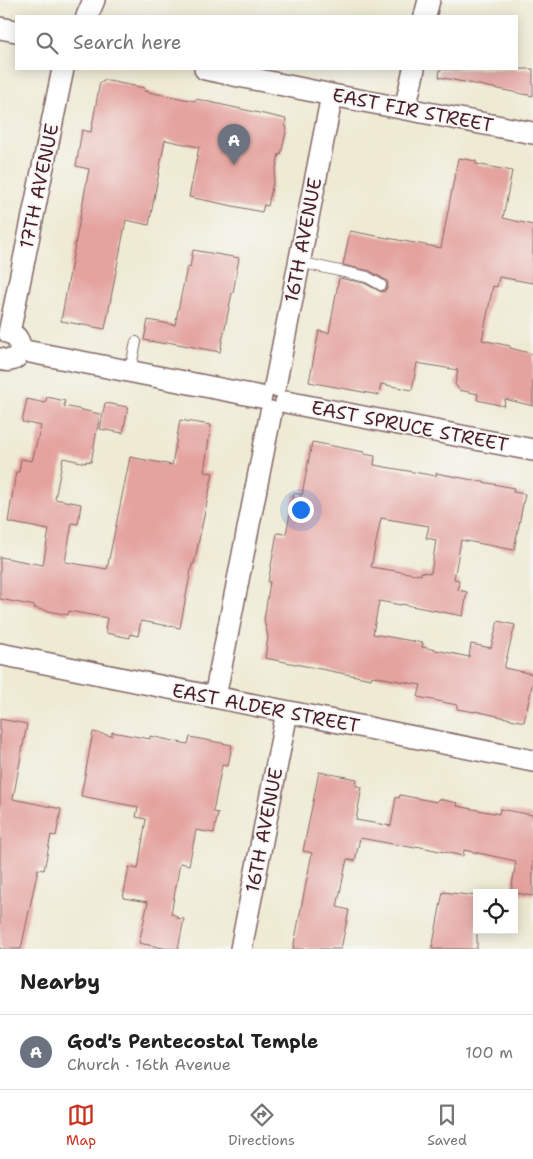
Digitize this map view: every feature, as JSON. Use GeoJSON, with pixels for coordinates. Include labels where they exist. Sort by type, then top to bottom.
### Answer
{"type":"FeatureCollection","features":[{"type":"Feature","properties":{"kind":"street"},"geometry":{"type":"LineString","coordinates":[[87,15],[94,0]]}},
{"type":"Feature","properties":{"kind":"street"},"geometry":{"type":"LineString","coordinates":[[425,15],[428,0]]}},
{"type":"Feature","properties":{"kind":"street"},"geometry":{"type":"LineString","coordinates":[[0,28],[15,31]]}},
{"type":"Feature","properties":{"kind":"street","name":"17TH AVENUE"},"geometry":{"type":"LineString","coordinates":[[5,352],[63,70]]}},
{"type":"Feature","properties":{"kind":"street","name":"EAST FIR STREET"},"geometry":{"type":"LineString","coordinates":[[209,70],[533,133]]}},
{"type":"Feature","properties":{"kind":"street"},"geometry":{"type":"LineString","coordinates":[[406,109],[414,70]]}},
{"type":"Feature","properties":{"kind":"street","name":"16TH AVENUE"},"geometry":{"type":"LineString","coordinates":[[215,697],[332,95]]}},
{"type":"Feature","properties":{"kind":"street","name":"EAST SPRUCE STREET"},"geometry":{"type":"LineString","coordinates":[[5,352],[130,371],[533,450]]}},
{"type":"Feature","properties":{"kind":"street","name":"EAST ALDER STREET"},"geometry":{"type":"LineString","coordinates":[[0,654],[533,761]]}},
{"type":"Feature","properties":{"kind":"street","name":"16TH AVENUE"},"geometry":{"type":"LineString","coordinates":[[241,949],[288,712]]}},
{"type":"Feature","properties":{"kind":"lane"},"geometry":{"type":"LineString","coordinates":[[299,262],[367,278],[381,285]]}},
{"type":"Feature","properties":{"kind":"lane"},"geometry":{"type":"LineString","coordinates":[[130,371],[136,342]]}},
{"type":"Feature","properties":{"kind":"building"},"geometry":{"type":"Polygon","coordinates":[[[533,69],[533,96],[439,77],[440,70],[533,69]]]}},
{"type":"Feature","properties":{"kind":"building"},"geometry":{"type":"Polygon","coordinates":[[[103,80],[145,88],[144,91],[148,92],[195,101],[196,99],[286,119],[285,126],[287,127],[268,206],[264,205],[262,212],[189,197],[199,147],[165,140],[149,225],[126,220],[105,329],[61,321],[89,169],[76,166],[82,130],[91,132],[100,82],[103,82],[103,80]]]}},
{"type":"Feature","properties":{"kind":"building"},"geometry":{"type":"Polygon","coordinates":[[[458,158],[476,161],[476,164],[512,171],[503,218],[533,225],[533,283],[499,277],[497,287],[493,286],[482,340],[510,346],[510,348],[533,354],[533,406],[505,399],[504,406],[477,400],[478,394],[459,390],[455,384],[458,370],[417,363],[412,390],[381,384],[379,395],[309,382],[319,331],[329,333],[339,278],[364,283],[381,292],[387,288],[387,281],[370,271],[343,265],[350,231],[441,248],[458,158]]]}},
{"type":"Feature","properties":{"kind":"building"},"geometry":{"type":"Polygon","coordinates":[[[193,250],[239,258],[220,352],[167,342],[166,344],[144,340],[148,320],[175,325],[187,267],[190,268],[193,250]]]}},
{"type":"Feature","properties":{"kind":"building"},"geometry":{"type":"Polygon","coordinates":[[[47,397],[65,401],[64,406],[100,414],[91,462],[86,461],[86,463],[63,458],[55,499],[81,504],[78,524],[72,523],[65,562],[107,569],[130,457],[172,465],[180,420],[211,425],[204,472],[213,473],[194,564],[192,564],[180,628],[141,621],[138,636],[130,634],[130,638],[106,633],[107,618],[69,611],[68,615],[0,599],[0,557],[43,565],[49,530],[8,522],[16,472],[19,472],[21,459],[32,461],[41,426],[22,422],[27,399],[45,403],[47,397]]]}},
{"type":"Feature","properties":{"kind":"building"},"geometry":{"type":"Polygon","coordinates":[[[105,403],[128,407],[123,433],[100,429],[105,403]]]}},
{"type":"Feature","properties":{"kind":"building"},"geometry":{"type":"Polygon","coordinates":[[[312,442],[364,452],[364,454],[375,456],[374,465],[436,476],[436,473],[514,488],[513,492],[525,494],[514,550],[461,540],[454,579],[459,580],[458,590],[467,592],[463,616],[379,601],[373,634],[423,643],[422,647],[469,657],[471,644],[491,648],[498,621],[515,625],[504,668],[533,674],[524,722],[457,709],[457,705],[418,697],[421,685],[372,676],[371,679],[265,658],[268,637],[264,620],[270,582],[268,582],[277,533],[286,534],[294,493],[302,495],[312,442]],[[381,518],[371,567],[421,575],[421,572],[431,573],[436,540],[426,538],[429,526],[381,518]]]}},
{"type":"Feature","properties":{"kind":"building"},"geometry":{"type":"Polygon","coordinates":[[[0,719],[27,724],[13,799],[61,809],[56,836],[51,835],[44,870],[38,869],[21,949],[0,949],[0,719]]]}},
{"type":"Feature","properties":{"kind":"building"},"geometry":{"type":"Polygon","coordinates":[[[93,732],[112,736],[112,732],[150,739],[150,736],[188,744],[190,737],[232,745],[228,766],[222,765],[213,812],[218,813],[214,833],[196,830],[189,865],[180,863],[171,914],[177,916],[177,918],[184,919],[178,949],[168,949],[139,943],[148,902],[123,898],[129,867],[138,869],[146,819],[136,817],[138,807],[81,796],[93,732]]]}},
{"type":"Feature","properties":{"kind":"building"},"geometry":{"type":"Polygon","coordinates":[[[319,772],[357,779],[356,786],[362,787],[356,820],[391,826],[396,797],[399,798],[400,795],[437,802],[438,799],[458,803],[457,806],[499,814],[500,809],[533,815],[533,896],[518,893],[518,889],[511,889],[516,861],[464,850],[463,856],[416,846],[415,848],[360,838],[355,861],[347,859],[337,907],[349,910],[341,949],[293,949],[312,853],[303,851],[319,772]]]}},
{"type":"Feature","properties":{"kind":"building"},"geometry":{"type":"Polygon","coordinates":[[[443,892],[473,896],[473,934],[477,934],[477,949],[432,949],[443,892]]]}},
{"type":"Feature","properties":{"kind":"place","name":"God's Pentecostal Temple"},"geometry":{"type":"Point","coordinates":[234,165]}}]}
